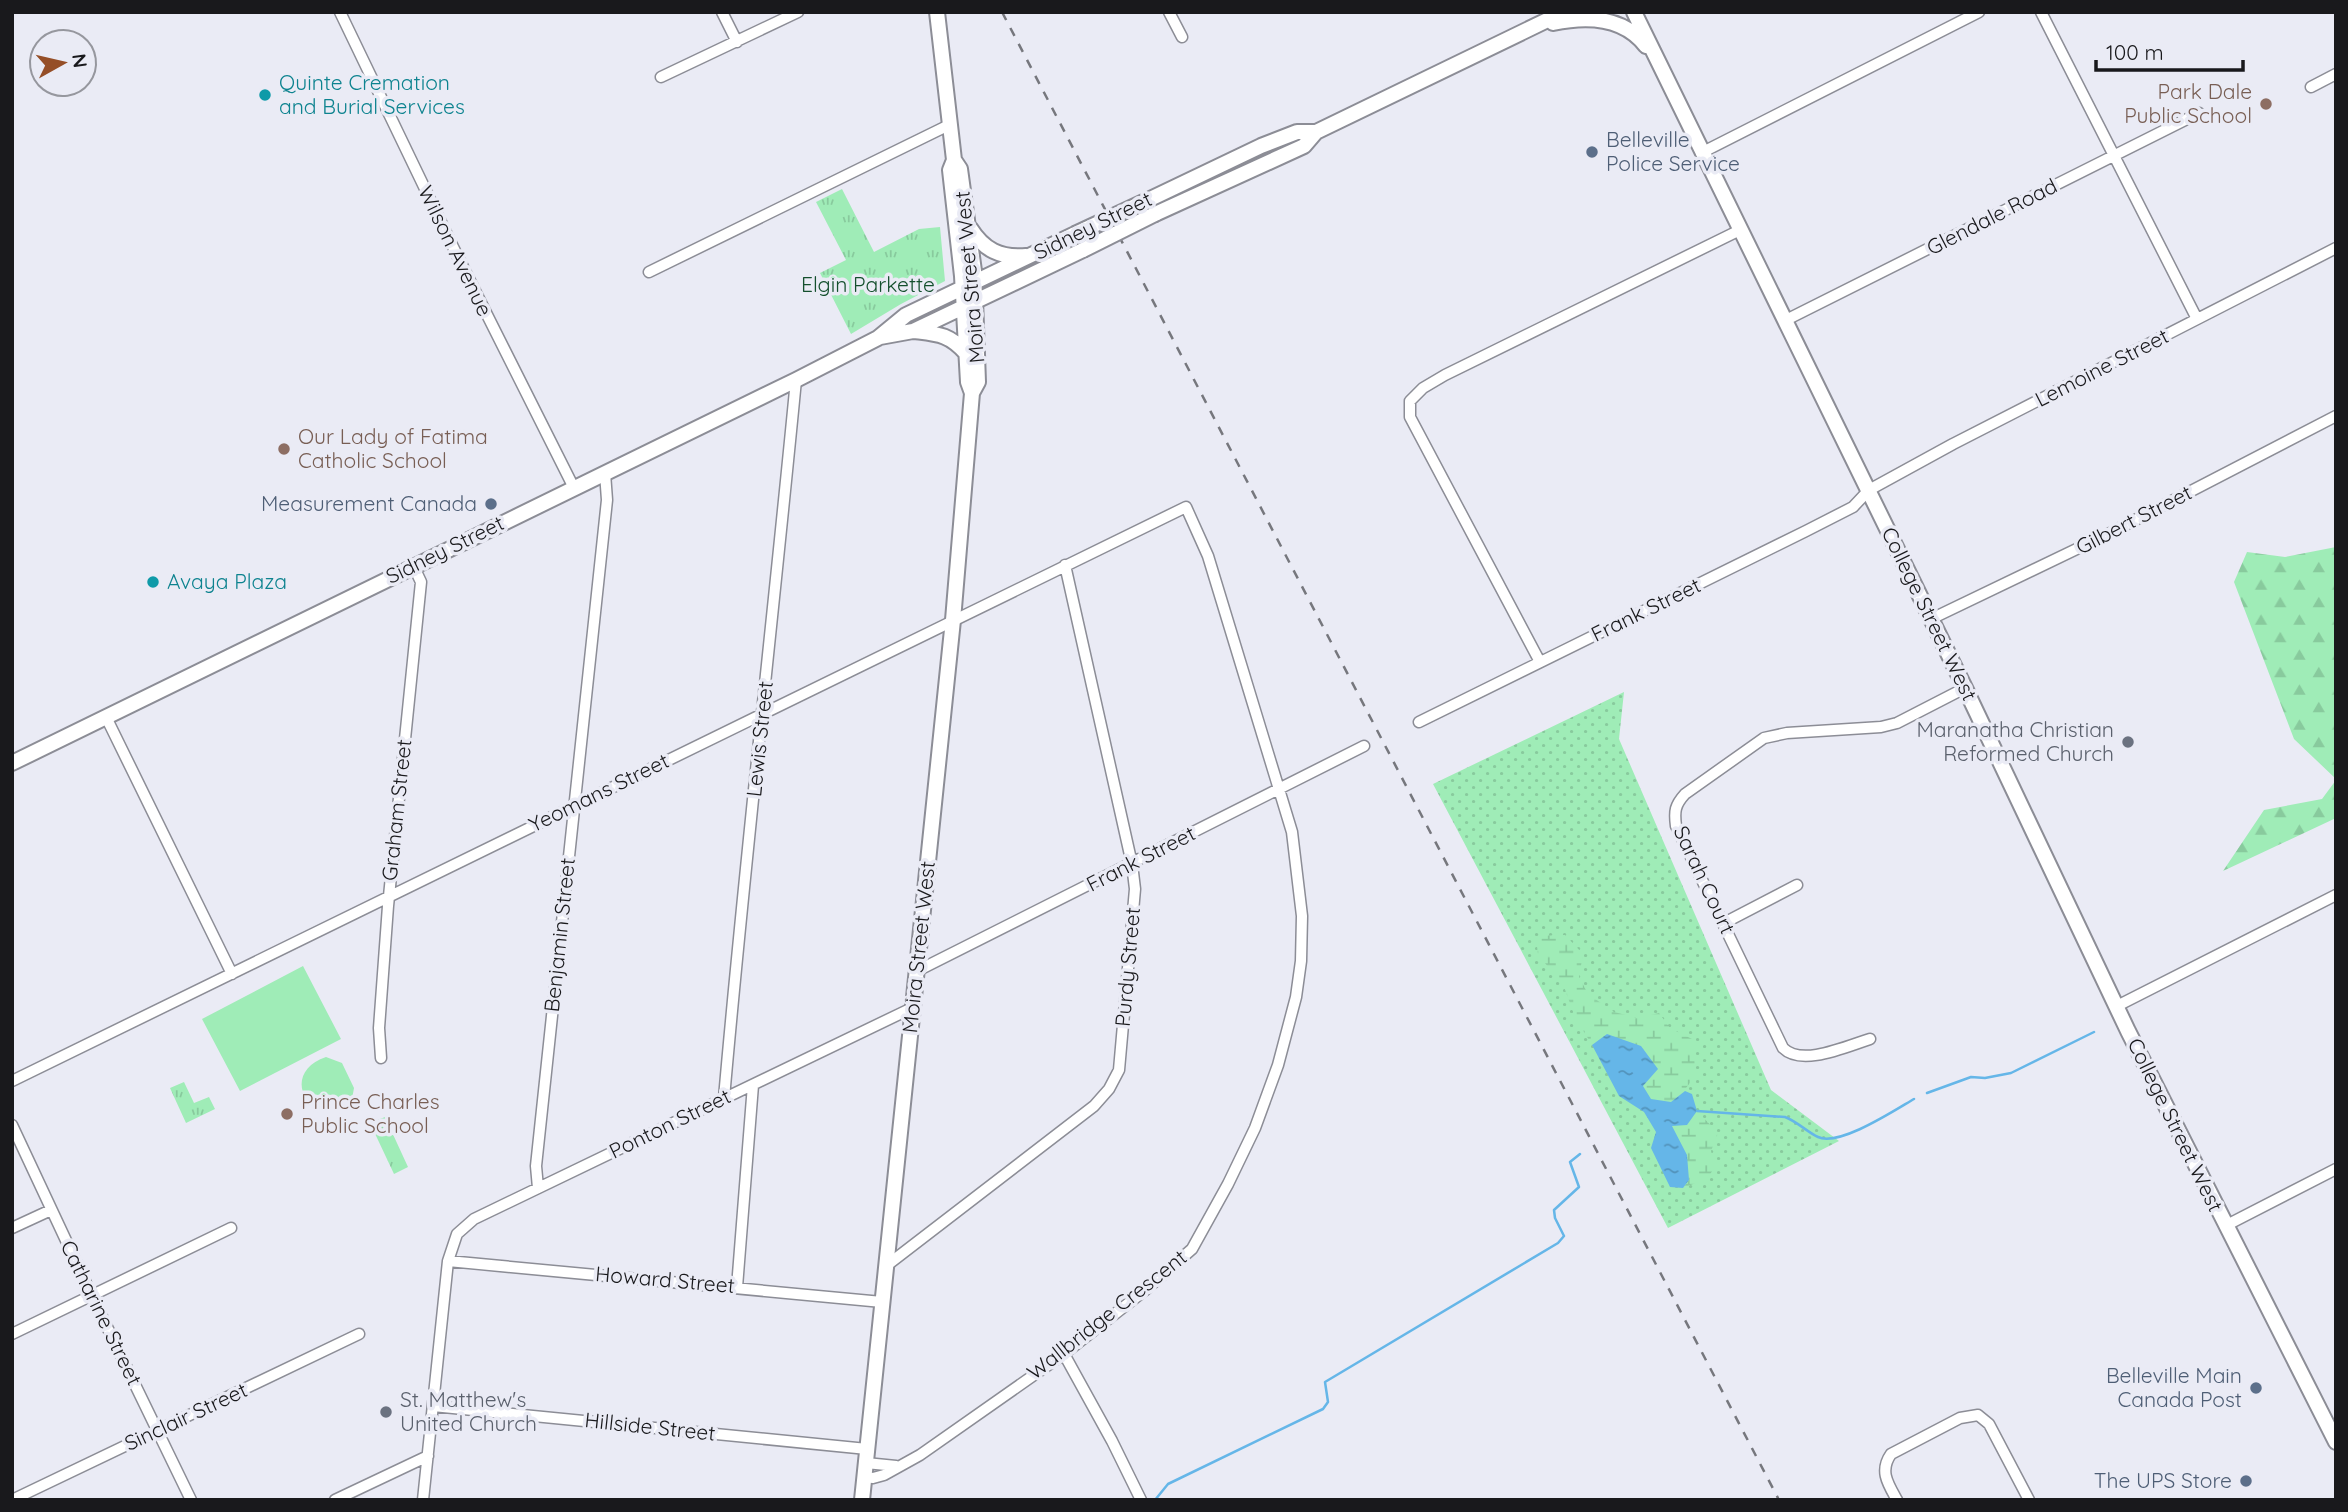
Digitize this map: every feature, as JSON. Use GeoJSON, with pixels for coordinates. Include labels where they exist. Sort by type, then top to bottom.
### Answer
{"type":"FeatureCollection","features":[{"type":"Feature","properties":{"kind":"main road","name":"Moira Street West"},"geometry":{"type":"LineString","coordinates":[[862,1500],[953,620],[972,394],[978,382],[969,304],[968,226],[960,169],[954,160],[937,12]]}},
{"type":"Feature","properties":{"kind":"main road","name":"Sidney Street"},"geometry":{"type":"LineString","coordinates":[[878,338],[913,331],[1221,182],[1304,146],[1316,132],[1564,12]]}},
{"type":"Feature","properties":{"kind":"main road","name":"College Street West"},"geometry":{"type":"LineString","coordinates":[[1634,12],[1869,490],[2117,1006],[2225,1226],[2336,1442]]}},
{"type":"Feature","properties":{"kind":"main road"},"geometry":{"type":"LineString","coordinates":[[1535,27],[1577,18],[1599,18],[1625,28],[1641,39],[1655,58]]}},
{"type":"Feature","properties":{"kind":"main road","name":"Sidney Street"},"geometry":{"type":"LineString","coordinates":[[12,763],[796,380],[878,338],[906,315],[1285,137],[1297,132],[1316,132]]}},
{"type":"Feature","properties":{"kind":"main road","name":"Moira Street West"},"geometry":{"type":"LineString","coordinates":[[954,160],[950,170],[968,285]]}},
{"type":"Feature","properties":{"kind":"main road"},"geometry":{"type":"LineString","coordinates":[[968,226],[979,242],[994,253],[1016,257],[1031,256]]}},
{"type":"Feature","properties":{"kind":"main road","name":"Moira Street West"},"geometry":{"type":"LineString","coordinates":[[969,304],[966,353],[968,382],[972,394]]}},
{"type":"Feature","properties":{"kind":"main road"},"geometry":{"type":"LineString","coordinates":[[913,331],[946,336],[956,341],[966,353]]}},
{"type":"Feature","properties":{"kind":"street","name":"Wilson Avenue"},"geometry":{"type":"LineString","coordinates":[[340,12],[453,247],[574,488]]}},
{"type":"Feature","properties":{"kind":"street"},"geometry":{"type":"LineString","coordinates":[[722,12],[737,41]]}},
{"type":"Feature","properties":{"kind":"street"},"geometry":{"type":"LineString","coordinates":[[662,77],[798,12]]}},
{"type":"Feature","properties":{"kind":"street"},"geometry":{"type":"LineString","coordinates":[[1169,12],[1182,37]]}},
{"type":"Feature","properties":{"kind":"street"},"geometry":{"type":"LineString","coordinates":[[1701,153],[1979,12]]}},
{"type":"Feature","properties":{"kind":"street"},"geometry":{"type":"LineString","coordinates":[[2041,12],[2197,319]]}},
{"type":"Feature","properties":{"kind":"street"},"geometry":{"type":"LineString","coordinates":[[2311,86],[2336,74]]}},
{"type":"Feature","properties":{"kind":"street","name":"Glendale Road"},"geometry":{"type":"LineString","coordinates":[[1784,321],[2199,113]]}},
{"type":"Feature","properties":{"kind":"street"},"geometry":{"type":"LineString","coordinates":[[649,272],[949,125]]}},
{"type":"Feature","properties":{"kind":"street"},"geometry":{"type":"LineString","coordinates":[[1540,662],[1410,417],[1410,401],[1423,388],[1445,375],[1740,230]]}},
{"type":"Feature","properties":{"kind":"street","name":"Lemoine Street"},"geometry":{"type":"LineString","coordinates":[[1869,490],[2336,247]]}},
{"type":"Feature","properties":{"kind":"street","name":"Lewis Street"},"geometry":{"type":"LineString","coordinates":[[724,1098],[735,961],[796,380]]}},
{"type":"Feature","properties":{"kind":"street","name":"Gilbert Street"},"geometry":{"type":"LineString","coordinates":[[1931,620],[2112,532],[2336,416]]}},
{"type":"Feature","properties":{"kind":"street","name":"Benjamin Street"},"geometry":{"type":"LineString","coordinates":[[538,1188],[536,1166],[607,500],[605,473]]}},
{"type":"Feature","properties":{"kind":"street","name":"Frank Street"},"geometry":{"type":"LineString","coordinates":[[1419,722],[1853,507],[1869,490]]}},
{"type":"Feature","properties":{"kind":"street","name":"Yeomans Street"},"geometry":{"type":"LineString","coordinates":[[12,1081],[1186,507]]}},
{"type":"Feature","properties":{"kind":"street","name":"Wallbridge Crescent"},"geometry":{"type":"LineString","coordinates":[[866,1463],[900,1466],[920,1455],[1064,1354],[1192,1249],[1255,1128],[1278,1065],[1296,997],[1301,961],[1302,916],[1292,832],[1208,556],[1186,507]]}},
{"type":"Feature","properties":{"kind":"street","name":"Graham Street"},"geometry":{"type":"LineString","coordinates":[[381,1058],[379,1028],[389,897],[421,582],[413,565]]}},
{"type":"Feature","properties":{"kind":"street","name":"Purdy Street"},"geometry":{"type":"LineString","coordinates":[[886,1266],[1094,1106],[1109,1090],[1119,1070],[1135,889],[1132,864],[1065,565]]}},
{"type":"Feature","properties":{"kind":"street","name":"Sarah Court"},"geometry":{"type":"LineString","coordinates":[[1870,1039],[1800,1057],[1789,1054],[1783,1048],[1676,826],[1674,811],[1685,794],[1764,738],[1787,733],[1881,727],[1897,723],[1965,688]]}},
{"type":"Feature","properties":{"kind":"street"},"geometry":{"type":"LineString","coordinates":[[106,717],[232,974]]}},
{"type":"Feature","properties":{"kind":"street","name":"Frank Street"},"geometry":{"type":"LineString","coordinates":[[917,971],[1364,746]]}},
{"type":"Feature","properties":{"kind":"street"},"geometry":{"type":"LineString","coordinates":[[1724,923],[1797,886]]}},
{"type":"Feature","properties":{"kind":"street"},"geometry":{"type":"LineString","coordinates":[[2117,1006],[2336,895]]}},
{"type":"Feature","properties":{"kind":"street","name":"Ponton Street"},"geometry":{"type":"LineString","coordinates":[[423,1500],[448,1261],[457,1234],[474,1219],[912,1007]]}},
{"type":"Feature","properties":{"kind":"street"},"geometry":{"type":"LineString","coordinates":[[737,1287],[753,1085]]}},
{"type":"Feature","properties":{"kind":"street","name":"Catharine Street"},"geometry":{"type":"LineString","coordinates":[[12,1125],[191,1500]]}},
{"type":"Feature","properties":{"kind":"street"},"geometry":{"type":"LineString","coordinates":[[2225,1226],[2336,1169]]}},
{"type":"Feature","properties":{"kind":"street"},"geometry":{"type":"LineString","coordinates":[[12,1228],[51,1210]]}},
{"type":"Feature","properties":{"kind":"street"},"geometry":{"type":"LineString","coordinates":[[12,1334],[231,1228]]}},
{"type":"Feature","properties":{"kind":"street","name":"Howard Street"},"geometry":{"type":"LineString","coordinates":[[448,1261],[882,1302]]}},
{"type":"Feature","properties":{"kind":"street","name":"Sinclair Street"},"geometry":{"type":"LineString","coordinates":[[12,1500],[359,1334]]}},
{"type":"Feature","properties":{"kind":"street"},"geometry":{"type":"LineString","coordinates":[[1064,1354],[1112,1441],[1140,1499]]}},
{"type":"Feature","properties":{"kind":"street","name":"Hillside Street"},"geometry":{"type":"LineString","coordinates":[[433,1406],[866,1463]]}},
{"type":"Feature","properties":{"kind":"street"},"geometry":{"type":"LineString","coordinates":[[1898,1500],[1884,1474],[1885,1462],[1891,1454],[1960,1418],[1978,1415],[1989,1424],[2029,1500]]}},
{"type":"Feature","properties":{"kind":"street"},"geometry":{"type":"LineString","coordinates":[[335,1500],[428,1456]]}},
{"type":"Feature","properties":{"kind":"green space","name":"Elgin Parkette"},"geometry":{"type":"Polygon","coordinates":[[[842,189],[874,252],[919,229],[940,227],[945,281],[851,334],[820,273],[846,260],[816,202],[842,189]]]}},
{"type":"Feature","properties":{"kind":"green space"},"geometry":{"type":"Polygon","coordinates":[[[2336,547],[2336,779],[2294,739],[2234,582],[2247,552],[2285,557],[2336,547]]]}},
{"type":"Feature","properties":{"kind":"green space"},"geometry":{"type":"Polygon","coordinates":[[[1624,692],[1619,739],[1771,1090],[1839,1141],[1668,1228],[1433,784],[1624,692]]]}},
{"type":"Feature","properties":{"kind":"green space"},"geometry":{"type":"Polygon","coordinates":[[[2336,780],[2336,818],[2223,871],[2264,810],[2322,799],[2336,780]]]}},
{"type":"Feature","properties":{"kind":"green space"},"geometry":{"type":"Polygon","coordinates":[[[1565,935],[1583,954],[1579,977],[1588,994],[1614,1012],[1638,1018],[1659,1013],[1670,1028],[1692,1039],[1694,1074],[1687,1087],[1671,1102],[1651,1099],[1607,1035],[1592,1045],[1575,1017],[1563,984],[1538,955],[1536,936],[1565,935]]]}},
{"type":"Feature","properties":{"kind":"green space"},"geometry":{"type":"Polygon","coordinates":[[[303,966],[341,1039],[240,1091],[202,1019],[303,966]]]}},
{"type":"Feature","properties":{"kind":"green space"},"geometry":{"type":"Polygon","coordinates":[[[326,1057],[342,1063],[354,1088],[352,1099],[323,1110],[307,1099],[302,1084],[308,1068],[326,1057]]]}},
{"type":"Feature","properties":{"kind":"green space"},"geometry":{"type":"Polygon","coordinates":[[[184,1082],[194,1103],[209,1097],[215,1109],[186,1123],[170,1088],[184,1082]]]}},
{"type":"Feature","properties":{"kind":"green space"},"geometry":{"type":"Polygon","coordinates":[[[1697,1111],[1718,1133],[1711,1151],[1715,1166],[1708,1178],[1683,1188],[1689,1180],[1672,1126],[1687,1125],[1697,1111]]]}},
{"type":"Feature","properties":{"kind":"green space"},"geometry":{"type":"Polygon","coordinates":[[[385,1117],[408,1167],[394,1174],[370,1123],[385,1117]]]}},
{"type":"Feature","properties":{"kind":"water"},"geometry":{"type":"Polygon","coordinates":[[[1607,1034],[1641,1046],[1658,1069],[1643,1086],[1651,1099],[1671,1102],[1685,1091],[1692,1094],[1697,1111],[1687,1125],[1672,1126],[1687,1155],[1689,1180],[1683,1188],[1670,1187],[1651,1148],[1656,1132],[1644,1112],[1619,1096],[1592,1045],[1607,1034]]]}},
{"type":"Feature","properties":{"kind":"waterway"},"geometry":{"type":"LineString","coordinates":[[1927,1093],[1971,1077],[1985,1078],[2011,1073],[2094,1032]]}},
{"type":"Feature","properties":{"kind":"waterway"},"geometry":{"type":"LineString","coordinates":[[1697,1111],[1785,1117],[1818,1137],[1827,1139],[1867,1126],[1914,1099]]}},
{"type":"Feature","properties":{"kind":"waterway"},"geometry":{"type":"LineString","coordinates":[[1155,1500],[1168,1484],[1323,1409],[1328,1402],[1325,1382],[1558,1243],[1564,1236],[1554,1210],[1579,1187],[1570,1162],[1580,1154]]}},
{"type":"Feature","properties":{"kind":"railway"},"geometry":{"type":"LineString","coordinates":[[1002,12],[1779,1500]]}},
{"type":"Feature","properties":{"kind":"place","name":"Quinte Cremation and Burial Services"},"geometry":{"type":"Point","coordinates":[265,95]}},
{"type":"Feature","properties":{"kind":"place","name":"Park Dale Public School"},"geometry":{"type":"Point","coordinates":[2266,104]}},
{"type":"Feature","properties":{"kind":"place","name":"Belleville Police Service"},"geometry":{"type":"Point","coordinates":[1592,152]}},
{"type":"Feature","properties":{"kind":"place","name":"Our Lady of Fatima Catholic School"},"geometry":{"type":"Point","coordinates":[284,449]}},
{"type":"Feature","properties":{"kind":"place","name":"Measurement Canada"},"geometry":{"type":"Point","coordinates":[491,504]}},
{"type":"Feature","properties":{"kind":"place","name":"Avaya Plaza"},"geometry":{"type":"Point","coordinates":[153,582]}},
{"type":"Feature","properties":{"kind":"place","name":"Maranatha Christian Reformed Church"},"geometry":{"type":"Point","coordinates":[2128,742]}},
{"type":"Feature","properties":{"kind":"place","name":"Prince Charles Public School"},"geometry":{"type":"Point","coordinates":[287,1114]}},
{"type":"Feature","properties":{"kind":"place","name":"Belleville Main Canada Post"},"geometry":{"type":"Point","coordinates":[2256,1388]}},
{"type":"Feature","properties":{"kind":"place","name":"St. Matthew's United Church"},"geometry":{"type":"Point","coordinates":[386,1412]}},
{"type":"Feature","properties":{"kind":"place","name":"The UPS Store"},"geometry":{"type":"Point","coordinates":[2246,1481]}}]}
